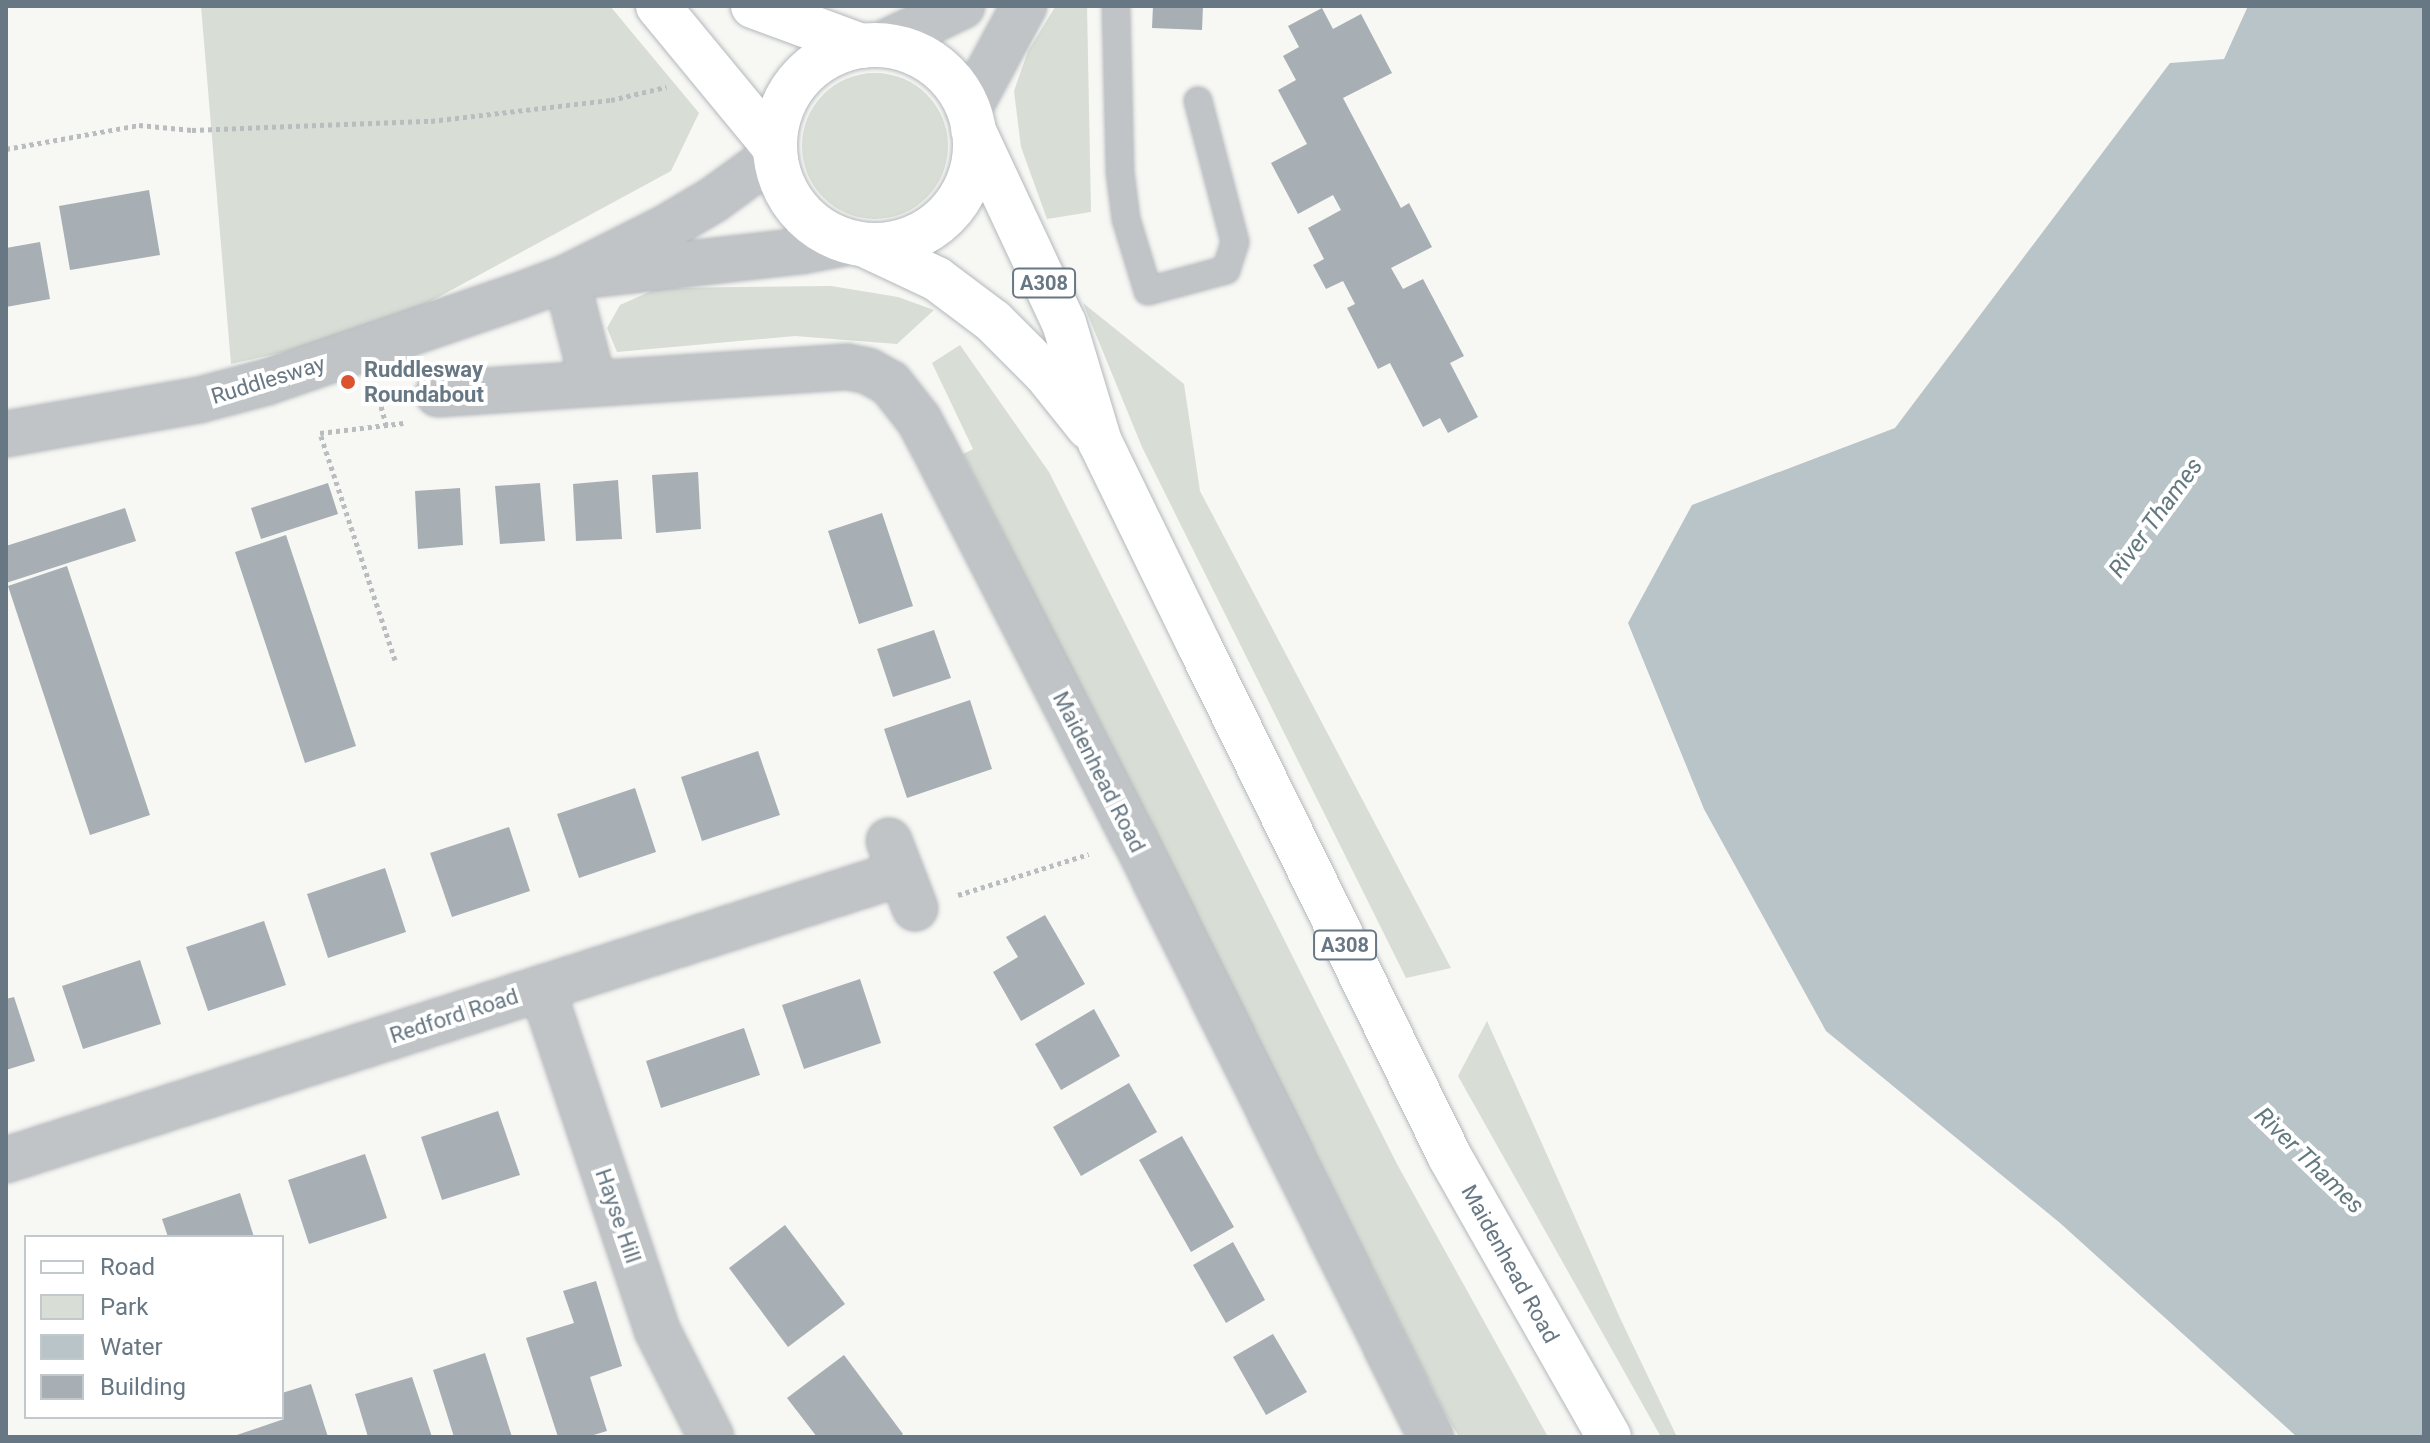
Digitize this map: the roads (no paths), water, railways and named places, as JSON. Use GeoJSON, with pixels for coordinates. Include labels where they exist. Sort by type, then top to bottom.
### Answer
{"type":"FeatureCollection","features":[{"type":"Feature","properties":{"kind":"main road"},"geometry":{"type":"LineString","coordinates":[[658,6],[775,152]]}},
{"type":"Feature","properties":{"kind":"main road"},"geometry":{"type":"LineString","coordinates":[[753,6],[871,45],[917,54],[934,65],[953,84],[970,119],[972,167],[966,186],[946,214],[917,235],[883,245],[858,243],[822,229],[798,209],[782,183],[775,152],[784,103],[802,76],[827,57],[871,45]]}},
{"type":"Feature","properties":{"kind":"main road","name":"Maidenhead Road"},"geometry":{"type":"LineString","coordinates":[[970,119],[1064,323],[1100,442],[1450,1157],[1609,1437]]}},
{"type":"Feature","properties":{"kind":"main road","name":"Maidenhead Road"},"geometry":{"type":"LineString","coordinates":[[858,243],[937,279],[993,321],[1045,373],[1100,442]]}},
{"type":"Feature","properties":{"kind":"street"},"geometry":{"type":"LineString","coordinates":[[871,45],[962,6]]}},
{"type":"Feature","properties":{"kind":"street"},"geometry":{"type":"LineString","coordinates":[[970,119],[1024,6]]}},
{"type":"Feature","properties":{"kind":"street","name":"Ruddlesway"},"geometry":{"type":"LineString","coordinates":[[6,434],[199,400],[267,382],[566,278],[689,214],[775,152]]}},
{"type":"Feature","properties":{"kind":"street","name":"Ruddlesway"},"geometry":{"type":"LineString","coordinates":[[566,278],[858,243]]}},
{"type":"Feature","properties":{"kind":"street"},"geometry":{"type":"LineString","coordinates":[[566,278],[593,382]]}},
{"type":"Feature","properties":{"kind":"street","name":"Maidenhead Road"},"geometry":{"type":"LineString","coordinates":[[438,394],[848,367],[868,371],[890,383],[919,420],[933,446],[1135,840],[1431,1437]]}},
{"type":"Feature","properties":{"kind":"street","name":"Redford Road"},"geometry":{"type":"LineString","coordinates":[[6,1160],[902,874]]}},
{"type":"Feature","properties":{"kind":"street","name":"Hayse Hill"},"geometry":{"type":"LineString","coordinates":[[542,988],[657,1330],[711,1437]]}},
{"type":"Feature","properties":{"kind":"lane"},"geometry":{"type":"LineString","coordinates":[[1116,6],[1120,172],[1126,219],[1148,291],[1226,270],[1235,242],[1198,101]]}},
{"type":"Feature","properties":{"kind":"water","name":"River Thames"},"geometry":{"type":"Polygon","coordinates":[[[2248,6],[2424,6],[2424,1437],[2297,1437],[2060,1223],[1826,1031],[1704,809],[1628,623],[1692,505],[1895,428],[2170,63],[2224,59],[2248,6]]]}},
{"type":"Feature","properties":{"kind":"place","name":"Ruddlesway Roundabout"},"geometry":{"type":"Point","coordinates":[348,382]}}]}
